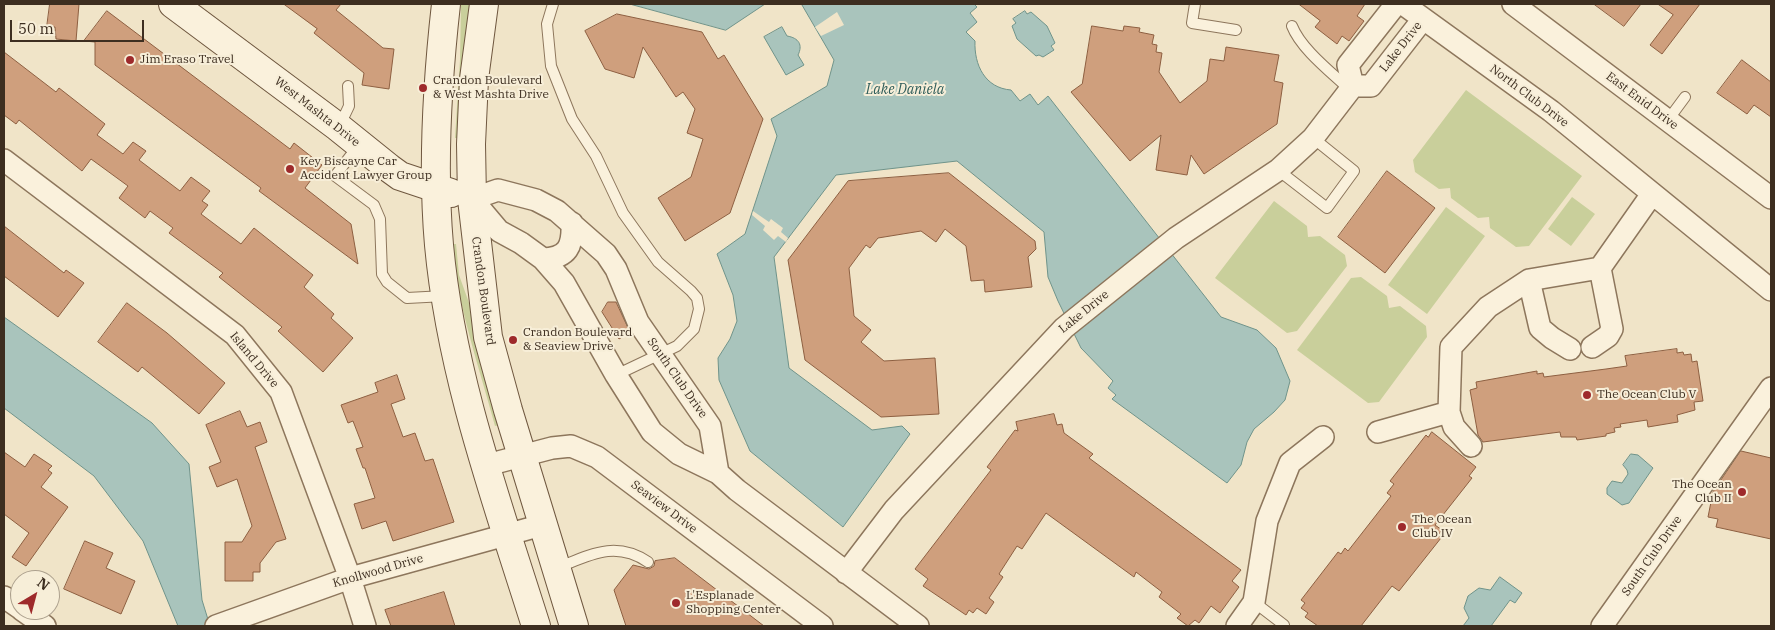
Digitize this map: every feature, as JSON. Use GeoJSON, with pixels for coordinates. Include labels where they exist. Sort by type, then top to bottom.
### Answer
{"type":"FeatureCollection","features":[{"type":"Feature","properties":{"kind":"main road","name":"West Mashta Drive"},"geometry":{"type":"LineString","coordinates":[[173,4],[338,127],[400,176],[436,190],[472,199]]}},
{"type":"Feature","properties":{"kind":"main road"},"geometry":{"type":"LineString","coordinates":[[446,4],[436,116],[436,190],[446,296],[465,392],[536,626]]}},
{"type":"Feature","properties":{"kind":"main road","name":"Crandon Boulevard"},"geometry":{"type":"LineString","coordinates":[[484,4],[474,79],[471,144],[472,199],[488,337],[542,525],[574,626]]}},
{"type":"Feature","properties":{"kind":"street"},"geometry":{"type":"LineString","coordinates":[[1352,88],[1348,65],[1396,4]]}},
{"type":"Feature","properties":{"kind":"street","name":"North Club Drive"},"geometry":{"type":"LineString","coordinates":[[1403,4],[1551,111],[1652,194]]}},
{"type":"Feature","properties":{"kind":"street","name":"East Enid Drive"},"geometry":{"type":"LineString","coordinates":[[1513,4],[1771,198]]}},
{"type":"Feature","properties":{"kind":"street","name":"Lake Drive"},"geometry":{"type":"LineString","coordinates":[[846,573],[894,510],[1064,328],[1176,238],[1278,170],[1313,138],[1352,88],[1371,86],[1423,19]]}},
{"type":"Feature","properties":{"kind":"street","name":"Island Drive"},"geometry":{"type":"LineString","coordinates":[[4,160],[235,335],[281,392],[350,578],[365,626]]}},
{"type":"Feature","properties":{"kind":"street","name":"South Club Drive"},"geometry":{"type":"LineString","coordinates":[[472,199],[498,190],[536,200],[557,211],[589,237],[611,262],[624,287],[638,322],[658,354],[710,426],[718,473]]}},
{"type":"Feature","properties":{"kind":"street"},"geometry":{"type":"LineString","coordinates":[[1471,446],[1454,428],[1449,412],[1451,347],[1488,307],[1529,280],[1600,268],[1652,194],[1771,290]]}},
{"type":"Feature","properties":{"kind":"street"},"geometry":{"type":"LineString","coordinates":[[472,199],[499,231],[521,243],[543,259],[564,283],[616,375],[652,432],[679,454],[718,473],[846,573],[918,626]]}},
{"type":"Feature","properties":{"kind":"street"},"geometry":{"type":"LineString","coordinates":[[543,259],[555,258],[565,252],[570,243],[572,223]]}},
{"type":"Feature","properties":{"kind":"street"},"geometry":{"type":"LineString","coordinates":[[1592,347],[1608,336],[1612,329],[1600,268]]}},
{"type":"Feature","properties":{"kind":"street"},"geometry":{"type":"LineString","coordinates":[[1529,280],[1540,328],[1570,349]]}},
{"type":"Feature","properties":{"kind":"street","name":"South Club Drive"},"geometry":{"type":"LineString","coordinates":[[1602,626],[1771,388]]}},
{"type":"Feature","properties":{"kind":"street"},"geometry":{"type":"LineString","coordinates":[[1378,432],[1449,412]]}},
{"type":"Feature","properties":{"kind":"street"},"geometry":{"type":"LineString","coordinates":[[1237,626],[1254,602],[1267,521],[1290,463],[1323,437]]}},
{"type":"Feature","properties":{"kind":"street","name":"Seaview Drive"},"geometry":{"type":"LineString","coordinates":[[487,464],[552,448],[571,446],[597,458],[822,626]]}},
{"type":"Feature","properties":{"kind":"street","name":"Knollwood Drive"},"geometry":{"type":"LineString","coordinates":[[216,626],[350,578],[542,525]]}},
{"type":"Feature","properties":{"kind":"lane"},"geometry":{"type":"LineString","coordinates":[[554,4],[547,24],[551,66],[572,119],[596,156],[624,213],[658,262],[697,298],[699,309],[694,329],[677,346],[616,375]]}},
{"type":"Feature","properties":{"kind":"lane"},"geometry":{"type":"LineString","coordinates":[[1195,4],[1192,23],[1236,30]]}},
{"type":"Feature","properties":{"kind":"lane"},"geometry":{"type":"LineString","coordinates":[[1292,26],[1295,34],[1313,56],[1352,88]]}},
{"type":"Feature","properties":{"kind":"lane"},"geometry":{"type":"LineString","coordinates":[[338,127],[349,106],[348,86]]}},
{"type":"Feature","properties":{"kind":"lane"},"geometry":{"type":"LineString","coordinates":[[1668,120],[1685,97]]}},
{"type":"Feature","properties":{"kind":"lane"},"geometry":{"type":"LineString","coordinates":[[1278,170],[1327,208],[1354,171],[1313,138]]}},
{"type":"Feature","properties":{"kind":"lane"},"geometry":{"type":"LineString","coordinates":[[359,145],[335,176],[374,205],[380,219],[382,274],[387,282],[407,298],[446,296]]}},
{"type":"Feature","properties":{"kind":"lane"},"geometry":{"type":"LineString","coordinates":[[556,569],[588,556],[611,550],[629,552],[648,562]]}},
{"type":"Feature","properties":{"kind":"lane"},"geometry":{"type":"LineString","coordinates":[[1254,602],[1284,625]]}},
{"type":"Feature","properties":{"kind":"green space"},"geometry":{"type":"Polygon","coordinates":[[[461,4],[472,4],[460,138],[455,138],[460,60],[461,4]]]}},
{"type":"Feature","properties":{"kind":"green space"},"geometry":{"type":"Polygon","coordinates":[[[1466,90],[1582,176],[1529,246],[1516,247],[1490,228],[1489,217],[1478,218],[1451,198],[1450,188],[1439,189],[1415,172],[1413,160],[1466,90]]]}},
{"type":"Feature","properties":{"kind":"green space"},"geometry":{"type":"Polygon","coordinates":[[[1572,197],[1595,214],[1571,246],[1548,229],[1572,197]]]}},
{"type":"Feature","properties":{"kind":"green space"},"geometry":{"type":"Polygon","coordinates":[[[1274,201],[1307,226],[1308,237],[1320,236],[1345,255],[1347,266],[1297,331],[1287,333],[1215,278],[1274,201]]]}},
{"type":"Feature","properties":{"kind":"green space"},"geometry":{"type":"Polygon","coordinates":[[[1446,207],[1485,236],[1427,314],[1388,285],[1446,207]]]}},
{"type":"Feature","properties":{"kind":"green space"},"geometry":{"type":"Polygon","coordinates":[[[451,244],[456,244],[459,275],[477,325],[501,425],[495,426],[470,336],[454,268],[451,244]]]}},
{"type":"Feature","properties":{"kind":"green space"},"geometry":{"type":"Polygon","coordinates":[[[1361,277],[1387,296],[1389,308],[1400,306],[1426,326],[1427,337],[1379,402],[1368,403],[1297,350],[1351,278],[1361,277]]]}},
{"type":"Feature","properties":{"kind":"water"},"geometry":{"type":"Polygon","coordinates":[[[630,4],[765,4],[726,30],[630,4]]]}},
{"type":"Feature","properties":{"kind":"water","name":"Lake Daniela"},"geometry":{"type":"Polygon","coordinates":[[[800,4],[974,4],[977,7],[970,13],[977,22],[966,32],[975,41],[979,67],[988,80],[994,85],[1011,90],[1020,101],[1030,94],[1038,105],[1048,96],[1221,317],[1257,330],[1276,348],[1290,381],[1285,400],[1254,429],[1247,442],[1241,465],[1227,483],[1112,399],[1116,395],[1108,388],[1113,381],[1081,348],[1048,277],[1044,232],[957,161],[836,175],[774,257],[789,368],[872,430],[902,426],[910,434],[843,527],[750,451],[719,380],[718,358],[730,339],[737,321],[733,295],[717,254],[745,234],[777,136],[771,119],[827,86],[834,60],[800,4]]]}},
{"type":"Feature","properties":{"kind":"water"},"geometry":{"type":"Polygon","coordinates":[[[1025,11],[1027,14],[1031,12],[1047,26],[1055,43],[1051,46],[1054,50],[1043,57],[1036,56],[1017,39],[1012,26],[1016,23],[1013,19],[1025,11]]]}},
{"type":"Feature","properties":{"kind":"water"},"geometry":{"type":"Polygon","coordinates":[[[782,27],[787,36],[799,42],[798,55],[804,65],[786,75],[764,37],[782,27]]]}},
{"type":"Feature","properties":{"kind":"water"},"geometry":{"type":"Polygon","coordinates":[[[4,317],[152,423],[189,464],[202,600],[210,626],[178,626],[143,541],[94,476],[4,408],[4,317]]]}},
{"type":"Feature","properties":{"kind":"water"},"geometry":{"type":"Polygon","coordinates":[[[1631,454],[1638,455],[1653,468],[1629,503],[1622,505],[1607,494],[1607,488],[1612,481],[1622,483],[1628,474],[1623,465],[1631,454]]]}},
{"type":"Feature","properties":{"kind":"water"},"geometry":{"type":"Polygon","coordinates":[[[1500,577],[1522,593],[1515,603],[1510,600],[1491,626],[1463,626],[1469,618],[1464,608],[1468,596],[1479,588],[1490,590],[1500,577]]]}},
{"type":"Feature","properties":{"kind":"pier"},"geometry":{"type":"Polygon","coordinates":[[[837,12],[844,25],[821,36],[815,27],[837,12]]]}},
{"type":"Feature","properties":{"kind":"pier"},"geometry":{"type":"Polygon","coordinates":[[[753,211],[769,222],[771,219],[783,228],[781,232],[788,238],[786,242],[778,236],[774,240],[763,230],[765,226],[752,215],[753,211]]]}},
{"type":"Feature","properties":{"kind":"building"},"geometry":{"type":"Polygon","coordinates":[[[50,4],[79,4],[76,41],[56,39],[55,27],[47,27],[50,4]]]}},
{"type":"Feature","properties":{"kind":"building"},"geometry":{"type":"Polygon","coordinates":[[[284,4],[341,4],[336,10],[383,48],[394,49],[389,89],[362,85],[364,73],[314,33],[317,29],[284,4]]]}},
{"type":"Feature","properties":{"kind":"building"},"geometry":{"type":"Polygon","coordinates":[[[1299,4],[1365,4],[1357,16],[1364,21],[1349,41],[1342,36],[1337,44],[1315,27],[1320,21],[1299,4]]]}},
{"type":"Feature","properties":{"kind":"building"},"geometry":{"type":"Polygon","coordinates":[[[1594,4],[1641,4],[1624,26],[1594,4]]]}},
{"type":"Feature","properties":{"kind":"building"},"geometry":{"type":"Polygon","coordinates":[[[1658,4],[1700,4],[1662,54],[1650,45],[1673,15],[1658,4]]]}},
{"type":"Feature","properties":{"kind":"building"},"geometry":{"type":"Polygon","coordinates":[[[107,11],[290,149],[294,143],[322,165],[305,188],[351,224],[358,264],[259,191],[261,188],[95,65],[95,42],[84,41],[107,11]]]}},
{"type":"Feature","properties":{"kind":"building"},"geometry":{"type":"Polygon","coordinates":[[[617,14],[702,32],[718,59],[724,55],[763,119],[730,213],[685,241],[658,198],[691,177],[703,139],[687,133],[695,109],[683,92],[676,97],[643,47],[634,78],[605,69],[585,31],[617,14]]]}},
{"type":"Feature","properties":{"kind":"building"},"geometry":{"type":"Polygon","coordinates":[[[1092,26],[1123,31],[1124,26],[1140,28],[1139,32],[1154,35],[1152,44],[1157,45],[1156,52],[1162,53],[1159,72],[1180,103],[1207,81],[1210,59],[1224,61],[1226,47],[1279,55],[1274,81],[1283,83],[1277,124],[1204,174],[1191,155],[1187,175],[1156,170],[1161,135],[1130,161],[1071,92],[1082,84],[1092,26]]]}},
{"type":"Feature","properties":{"kind":"building"},"geometry":{"type":"Polygon","coordinates":[[[4,52],[56,92],[59,88],[105,124],[97,135],[123,154],[133,142],[146,151],[139,160],[180,191],[191,177],[210,191],[202,201],[208,205],[201,214],[241,244],[254,228],[313,275],[304,287],[334,314],[331,318],[353,338],[323,372],[278,331],[282,327],[219,277],[223,273],[169,233],[173,228],[150,211],[145,218],[119,198],[128,186],[91,159],[82,171],[19,120],[16,124],[4,115],[4,52]]]}},
{"type":"Feature","properties":{"kind":"building"},"geometry":{"type":"Polygon","coordinates":[[[1742,60],[1771,82],[1771,117],[1754,105],[1747,114],[1717,93],[1742,60]]]}},
{"type":"Feature","properties":{"kind":"building"},"geometry":{"type":"Polygon","coordinates":[[[1387,171],[1435,208],[1385,273],[1338,237],[1387,171]]]}},
{"type":"Feature","properties":{"kind":"building"},"geometry":{"type":"Polygon","coordinates":[[[949,173],[1035,241],[1036,249],[1028,257],[1032,287],[985,292],[984,280],[971,281],[966,246],[945,229],[936,242],[921,231],[878,238],[870,248],[866,245],[849,268],[854,316],[871,330],[861,342],[884,361],[935,358],[939,414],[881,417],[805,360],[788,260],[848,181],[949,173]]]}},
{"type":"Feature","properties":{"kind":"building"},"geometry":{"type":"Polygon","coordinates":[[[4,226],[64,273],[66,270],[84,283],[58,317],[4,276],[4,226]]]}},
{"type":"Feature","properties":{"kind":"building"},"geometry":{"type":"Polygon","coordinates":[[[608,302],[616,302],[630,332],[619,339],[602,312],[608,302]]]}},
{"type":"Feature","properties":{"kind":"building"},"geometry":{"type":"Polygon","coordinates":[[[127,303],[167,333],[225,383],[199,414],[142,367],[138,372],[98,342],[127,303]]]}},
{"type":"Feature","properties":{"kind":"building","name":"The Ocean Club V"},"geometry":{"type":"Polygon","coordinates":[[[1677,349],[1677,353],[1691,354],[1692,362],[1697,361],[1703,401],[1694,402],[1695,410],[1677,415],[1678,422],[1648,427],[1647,420],[1620,424],[1621,427],[1614,428],[1615,432],[1606,434],[1606,436],[1577,440],[1576,437],[1561,437],[1560,432],[1483,442],[1478,435],[1470,390],[1477,388],[1476,382],[1537,371],[1537,374],[1543,373],[1544,377],[1627,366],[1625,356],[1677,349]]]}},
{"type":"Feature","properties":{"kind":"building"},"geometry":{"type":"Polygon","coordinates":[[[397,375],[405,399],[391,404],[403,437],[415,433],[425,461],[433,459],[454,522],[393,541],[386,521],[362,529],[354,504],[375,498],[365,468],[363,468],[356,449],[363,447],[353,421],[348,423],[341,405],[378,392],[375,383],[397,375]]]}},
{"type":"Feature","properties":{"kind":"building"},"geometry":{"type":"Polygon","coordinates":[[[240,411],[247,427],[260,422],[267,442],[255,447],[286,539],[276,542],[260,563],[260,572],[253,572],[253,581],[225,581],[225,542],[242,542],[252,526],[237,479],[217,487],[209,467],[221,462],[206,425],[240,411]]]}},
{"type":"Feature","properties":{"kind":"building"},"geometry":{"type":"Polygon","coordinates":[[[1054,414],[1057,425],[1062,424],[1064,433],[1093,454],[1089,458],[1241,570],[1232,581],[1239,587],[1220,613],[1211,606],[1199,623],[1195,620],[1188,626],[1177,618],[1181,614],[1159,597],[1162,592],[1136,572],[1134,577],[1046,513],[1022,549],[1017,546],[999,574],[1003,577],[989,598],[994,602],[986,614],[977,608],[973,613],[969,610],[966,615],[923,586],[928,579],[915,569],[991,470],[987,467],[1015,430],[1018,431],[1016,422],[1054,414]]]}},
{"type":"Feature","properties":{"kind":"building","name":"The Ocean Club IV"},"geometry":{"type":"Polygon","coordinates":[[[1432,432],[1476,467],[1469,476],[1472,478],[1435,525],[1442,530],[1438,535],[1441,538],[1399,591],[1392,586],[1361,626],[1318,626],[1305,617],[1308,613],[1301,608],[1305,603],[1301,600],[1338,552],[1341,554],[1345,548],[1348,551],[1391,496],[1387,493],[1394,484],[1390,481],[1426,435],[1428,437],[1432,432]]]}},
{"type":"Feature","properties":{"kind":"building","name":"The Ocean Club II"},"geometry":{"type":"Polygon","coordinates":[[[1741,451],[1771,458],[1771,539],[1716,527],[1718,519],[1708,517],[1713,492],[1741,451]]]}},
{"type":"Feature","properties":{"kind":"building"},"geometry":{"type":"Polygon","coordinates":[[[4,452],[25,467],[34,454],[52,466],[48,470],[52,473],[41,487],[68,507],[26,566],[12,557],[29,533],[4,514],[4,452]]]}},
{"type":"Feature","properties":{"kind":"building"},"geometry":{"type":"Polygon","coordinates":[[[85,541],[113,553],[106,568],[135,581],[121,614],[64,589],[85,541]]]}},
{"type":"Feature","properties":{"kind":"building","name":"L'Esplanade Shopping Center"},"geometry":{"type":"Polygon","coordinates":[[[675,558],[764,626],[626,626],[614,590],[633,565],[649,569],[654,566],[655,561],[675,558]]]}},
{"type":"Feature","properties":{"kind":"building"},"geometry":{"type":"Polygon","coordinates":[[[444,592],[455,626],[391,626],[385,610],[444,592]]]}},
{"type":"Feature","properties":{"kind":"place","name":"Jim Eraso Travel"},"geometry":{"type":"Point","coordinates":[130,60]}},
{"type":"Feature","properties":{"kind":"place","name":"Crandon Boulevard & West Mashta Drive"},"geometry":{"type":"Point","coordinates":[423,88]}},
{"type":"Feature","properties":{"kind":"place","name":"Key Biscayne Car Accident Lawyer Group"},"geometry":{"type":"Point","coordinates":[290,169]}},
{"type":"Feature","properties":{"kind":"place","name":"Crandon Boulevard & Seaview Drive"},"geometry":{"type":"Point","coordinates":[513,340]}},
{"type":"Feature","properties":{"kind":"place","name":"The Ocean Club V"},"geometry":{"type":"Point","coordinates":[1587,395]}},
{"type":"Feature","properties":{"kind":"place","name":"The Ocean Club II"},"geometry":{"type":"Point","coordinates":[1742,492]}},
{"type":"Feature","properties":{"kind":"place","name":"The Ocean Club IV"},"geometry":{"type":"Point","coordinates":[1402,527]}},
{"type":"Feature","properties":{"kind":"place","name":"L'Esplanade Shopping Center"},"geometry":{"type":"Point","coordinates":[676,603]}}]}
